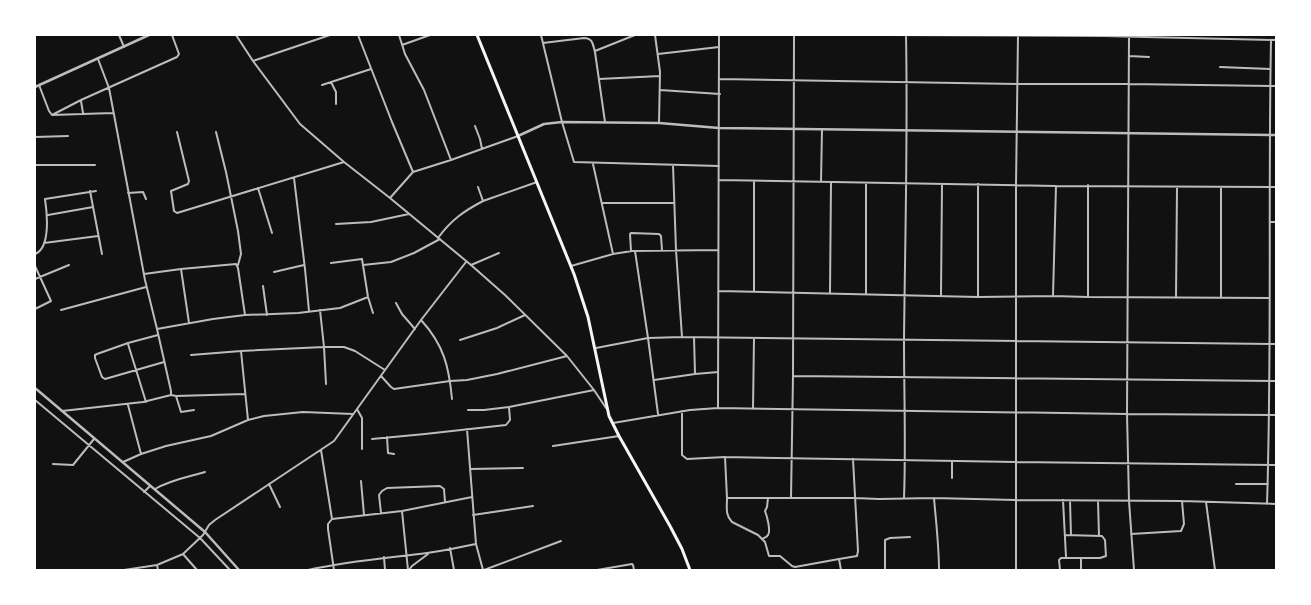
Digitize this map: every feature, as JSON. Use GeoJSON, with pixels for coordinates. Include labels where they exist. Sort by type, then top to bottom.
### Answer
{"type":"FeatureCollection","features":[{"type":"Feature","properties":{"kind":"main road"},"geometry":{"type":"LineString","coordinates":[[477,35],[572,266],[587,312],[596,348],[608,411],[619,436],[682,549],[690,570]]}},
{"type":"Feature","properties":{"kind":"street"},"geometry":{"type":"LineString","coordinates":[[119,35],[124,47]]}},
{"type":"Feature","properties":{"kind":"street"},"geometry":{"type":"LineString","coordinates":[[35,87],[149,35]]}},
{"type":"Feature","properties":{"kind":"street"},"geometry":{"type":"LineString","coordinates":[[52,115],[81,100],[178,57],[172,35]]}},
{"type":"Feature","properties":{"kind":"street"},"geometry":{"type":"LineString","coordinates":[[236,35],[297,122],[471,265],[525,315],[567,356],[594,390],[608,411]]}},
{"type":"Feature","properties":{"kind":"street"},"geometry":{"type":"LineString","coordinates":[[253,61],[330,35]]}},
{"type":"Feature","properties":{"kind":"street"},"geometry":{"type":"LineString","coordinates":[[358,35],[414,172]]}},
{"type":"Feature","properties":{"kind":"street"},"geometry":{"type":"LineString","coordinates":[[399,35],[402,45],[424,90],[451,160]]}},
{"type":"Feature","properties":{"kind":"street"},"geometry":{"type":"LineString","coordinates":[[402,45],[430,35]]}},
{"type":"Feature","properties":{"kind":"street"},"geometry":{"type":"LineString","coordinates":[[541,35],[573,162],[593,164],[719,166]]}},
{"type":"Feature","properties":{"kind":"street"},"geometry":{"type":"LineString","coordinates":[[577,35],[578,40]]}},
{"type":"Feature","properties":{"kind":"street"},"geometry":{"type":"LineString","coordinates":[[595,52],[635,35]]}},
{"type":"Feature","properties":{"kind":"street"},"geometry":{"type":"LineString","coordinates":[[655,35],[660,76],[659,123]]}},
{"type":"Feature","properties":{"kind":"street"},"geometry":{"type":"LineString","coordinates":[[718,408],[719,35]]}},
{"type":"Feature","properties":{"kind":"street"},"geometry":{"type":"LineString","coordinates":[[791,498],[793,409],[794,35]]}},
{"type":"Feature","properties":{"kind":"street"},"geometry":{"type":"LineString","coordinates":[[888,35],[1129,36],[1276,40]]}},
{"type":"Feature","properties":{"kind":"street"},"geometry":{"type":"LineString","coordinates":[[904,498],[906,35]]}},
{"type":"Feature","properties":{"kind":"street"},"geometry":{"type":"LineString","coordinates":[[1016,570],[1016,185],[1018,35]]}},
{"type":"Feature","properties":{"kind":"street"},"geometry":{"type":"LineString","coordinates":[[1129,36],[1127,414],[1129,501],[1134,570]]}},
{"type":"Feature","properties":{"kind":"street"},"geometry":{"type":"LineString","coordinates":[[543,43],[578,40],[584,38],[593,42],[605,122]]}},
{"type":"Feature","properties":{"kind":"street"},"geometry":{"type":"LineString","coordinates":[[1267,504],[1270,344],[1269,187],[1271,40]]}},
{"type":"Feature","properties":{"kind":"street"},"geometry":{"type":"LineString","coordinates":[[658,54],[719,47]]}},
{"type":"Feature","properties":{"kind":"street"},"geometry":{"type":"LineString","coordinates":[[1129,56],[1149,57]]}},
{"type":"Feature","properties":{"kind":"street"},"geometry":{"type":"LineString","coordinates":[[98,59],[109,88],[146,287],[157,329],[171,395]]}},
{"type":"Feature","properties":{"kind":"street"},"geometry":{"type":"LineString","coordinates":[[1220,67],[1270,69]]}},
{"type":"Feature","properties":{"kind":"street"},"geometry":{"type":"LineString","coordinates":[[322,85],[371,69]]}},
{"type":"Feature","properties":{"kind":"street"},"geometry":{"type":"LineString","coordinates":[[599,79],[660,76]]}},
{"type":"Feature","properties":{"kind":"street"},"geometry":{"type":"LineString","coordinates":[[720,78],[1017,84],[1276,86]]}},
{"type":"Feature","properties":{"kind":"street"},"geometry":{"type":"LineString","coordinates":[[331,82],[336,92],[336,104]]}},
{"type":"Feature","properties":{"kind":"street"},"geometry":{"type":"LineString","coordinates":[[39,85],[52,115]]}},
{"type":"Feature","properties":{"kind":"street"},"geometry":{"type":"LineString","coordinates":[[660,90],[720,94]]}},
{"type":"Feature","properties":{"kind":"street"},"geometry":{"type":"LineString","coordinates":[[81,100],[83,114]]}},
{"type":"Feature","properties":{"kind":"street"},"geometry":{"type":"LineString","coordinates":[[52,115],[113,113]]}},
{"type":"Feature","properties":{"kind":"street"},"geometry":{"type":"LineString","coordinates":[[390,198],[414,172],[518,136],[544,124],[562,122],[659,123],[719,128],[794,130],[822,129],[1276,135]]}},
{"type":"Feature","properties":{"kind":"street"},"geometry":{"type":"LineString","coordinates":[[475,126],[482,149]]}},
{"type":"Feature","properties":{"kind":"street"},"geometry":{"type":"LineString","coordinates":[[822,129],[822,182]]}},
{"type":"Feature","properties":{"kind":"street"},"geometry":{"type":"LineString","coordinates":[[177,132],[189,181],[188,184],[171,191],[175,212],[180,213],[344,162]]}},
{"type":"Feature","properties":{"kind":"street"},"geometry":{"type":"LineString","coordinates":[[216,132],[231,196],[240,249],[240,261],[238,265],[245,316]]}},
{"type":"Feature","properties":{"kind":"street"},"geometry":{"type":"LineString","coordinates":[[35,137],[68,136]]}},
{"type":"Feature","properties":{"kind":"street"},"geometry":{"type":"LineString","coordinates":[[593,164],[613,254]]}},
{"type":"Feature","properties":{"kind":"street"},"geometry":{"type":"LineString","coordinates":[[35,165],[95,165]]}},
{"type":"Feature","properties":{"kind":"street"},"geometry":{"type":"LineString","coordinates":[[673,165],[676,250],[682,337]]}},
{"type":"Feature","properties":{"kind":"street"},"geometry":{"type":"LineString","coordinates":[[294,178],[309,311]]}},
{"type":"Feature","properties":{"kind":"street"},"geometry":{"type":"LineString","coordinates":[[719,180],[1056,186],[1276,187]]}},
{"type":"Feature","properties":{"kind":"street"},"geometry":{"type":"LineString","coordinates":[[754,181],[754,292]]}},
{"type":"Feature","properties":{"kind":"street"},"geometry":{"type":"LineString","coordinates":[[363,265],[391,262],[414,253],[439,238],[445,227],[468,209],[483,201],[537,182]]}},
{"type":"Feature","properties":{"kind":"street"},"geometry":{"type":"LineString","coordinates":[[830,293],[831,182]]}},
{"type":"Feature","properties":{"kind":"street"},"geometry":{"type":"LineString","coordinates":[[866,183],[866,294]]}},
{"type":"Feature","properties":{"kind":"street"},"geometry":{"type":"LineString","coordinates":[[941,295],[942,184]]}},
{"type":"Feature","properties":{"kind":"street"},"geometry":{"type":"LineString","coordinates":[[978,184],[978,297]]}},
{"type":"Feature","properties":{"kind":"street"},"geometry":{"type":"LineString","coordinates":[[1088,185],[1088,298]]}},
{"type":"Feature","properties":{"kind":"street"},"geometry":{"type":"LineString","coordinates":[[1053,296],[1056,186]]}},
{"type":"Feature","properties":{"kind":"street"},"geometry":{"type":"LineString","coordinates":[[478,187],[483,201]]}},
{"type":"Feature","properties":{"kind":"street"},"geometry":{"type":"LineString","coordinates":[[1176,187],[1176,298]]}},
{"type":"Feature","properties":{"kind":"street"},"geometry":{"type":"LineString","coordinates":[[1221,187],[1221,298]]}},
{"type":"Feature","properties":{"kind":"street"},"geometry":{"type":"LineString","coordinates":[[258,188],[272,233]]}},
{"type":"Feature","properties":{"kind":"street"},"geometry":{"type":"LineString","coordinates":[[35,254],[38,253],[44,244],[47,228],[48,215],[45,198],[96,190]]}},
{"type":"Feature","properties":{"kind":"street"},"geometry":{"type":"LineString","coordinates":[[90,191],[102,254]]}},
{"type":"Feature","properties":{"kind":"street"},"geometry":{"type":"LineString","coordinates":[[128,193],[144,192],[146,199]]}},
{"type":"Feature","properties":{"kind":"street"},"geometry":{"type":"LineString","coordinates":[[602,203],[674,203]]}},
{"type":"Feature","properties":{"kind":"street"},"geometry":{"type":"LineString","coordinates":[[48,215],[93,207]]}},
{"type":"Feature","properties":{"kind":"street"},"geometry":{"type":"LineString","coordinates":[[336,224],[371,222],[409,214]]}},
{"type":"Feature","properties":{"kind":"street"},"geometry":{"type":"LineString","coordinates":[[1270,222],[1276,222]]}},
{"type":"Feature","properties":{"kind":"street"},"geometry":{"type":"LineString","coordinates":[[631,251],[631,233],[659,234],[661,236],[662,250]]}},
{"type":"Feature","properties":{"kind":"street"},"geometry":{"type":"LineString","coordinates":[[44,244],[98,236]]}},
{"type":"Feature","properties":{"kind":"street"},"geometry":{"type":"LineString","coordinates":[[572,266],[613,254],[631,251],[718,250]]}},
{"type":"Feature","properties":{"kind":"street"},"geometry":{"type":"LineString","coordinates":[[635,251],[658,414]]}},
{"type":"Feature","properties":{"kind":"street"},"geometry":{"type":"LineString","coordinates":[[471,265],[499,253]]}},
{"type":"Feature","properties":{"kind":"street"},"geometry":{"type":"LineString","coordinates":[[331,263],[362,259],[368,297],[373,313]]}},
{"type":"Feature","properties":{"kind":"street"},"geometry":{"type":"LineString","coordinates":[[124,570],[157,565],[183,554],[200,538],[208,525],[334,441],[421,320],[466,262]]}},
{"type":"Feature","properties":{"kind":"street"},"geometry":{"type":"LineString","coordinates":[[144,274],[181,269],[234,264],[238,265]]}},
{"type":"Feature","properties":{"kind":"street"},"geometry":{"type":"LineString","coordinates":[[35,279],[69,265]]}},
{"type":"Feature","properties":{"kind":"street"},"geometry":{"type":"LineString","coordinates":[[274,272],[304,265]]}},
{"type":"Feature","properties":{"kind":"street"},"geometry":{"type":"LineString","coordinates":[[35,266],[51,301],[35,308]]}},
{"type":"Feature","properties":{"kind":"street"},"geometry":{"type":"LineString","coordinates":[[181,269],[189,323]]}},
{"type":"Feature","properties":{"kind":"street"},"geometry":{"type":"LineString","coordinates":[[263,286],[267,315]]}},
{"type":"Feature","properties":{"kind":"street"},"geometry":{"type":"LineString","coordinates":[[61,310],[146,287]]}},
{"type":"Feature","properties":{"kind":"street"},"geometry":{"type":"LineString","coordinates":[[719,291],[978,297],[1053,296],[1088,298],[1269,298]]}},
{"type":"Feature","properties":{"kind":"street"},"geometry":{"type":"LineString","coordinates":[[157,329],[189,323],[245,316],[343,307],[368,297]]}},
{"type":"Feature","properties":{"kind":"street"},"geometry":{"type":"LineString","coordinates":[[396,303],[402,314],[415,329]]}},
{"type":"Feature","properties":{"kind":"street"},"geometry":{"type":"LineString","coordinates":[[320,310],[326,384]]}},
{"type":"Feature","properties":{"kind":"street"},"geometry":{"type":"LineString","coordinates":[[460,340],[497,328],[525,315]]}},
{"type":"Feature","properties":{"kind":"street"},"geometry":{"type":"LineString","coordinates":[[421,320],[432,332],[448,366],[452,399]]}},
{"type":"Feature","properties":{"kind":"street"},"geometry":{"type":"LineString","coordinates":[[158,335],[95,355],[104,379],[164,362]]}},
{"type":"Feature","properties":{"kind":"street"},"geometry":{"type":"LineString","coordinates":[[596,348],[648,338],[682,337],[1276,344]]}},
{"type":"Feature","properties":{"kind":"street"},"geometry":{"type":"LineString","coordinates":[[694,337],[695,374]]}},
{"type":"Feature","properties":{"kind":"street"},"geometry":{"type":"LineString","coordinates":[[753,409],[754,338]]}},
{"type":"Feature","properties":{"kind":"street"},"geometry":{"type":"LineString","coordinates":[[128,344],[146,402]]}},
{"type":"Feature","properties":{"kind":"street"},"geometry":{"type":"LineString","coordinates":[[191,355],[241,351],[344,347],[354,350],[385,370]]}},
{"type":"Feature","properties":{"kind":"street"},"geometry":{"type":"LineString","coordinates":[[241,351],[248,420]]}},
{"type":"Feature","properties":{"kind":"street"},"geometry":{"type":"LineString","coordinates":[[381,376],[394,389],[467,380],[567,356]]}},
{"type":"Feature","properties":{"kind":"street"},"geometry":{"type":"LineString","coordinates":[[654,380],[718,372]]}},
{"type":"Feature","properties":{"kind":"street"},"geometry":{"type":"LineString","coordinates":[[793,376],[1276,381]]}},
{"type":"Feature","properties":{"kind":"street"},"geometry":{"type":"LineString","coordinates":[[35,388],[204,533],[239,570]]}},
{"type":"Feature","properties":{"kind":"street"},"geometry":{"type":"LineString","coordinates":[[468,410],[509,408],[594,390]]}},
{"type":"Feature","properties":{"kind":"street"},"geometry":{"type":"LineString","coordinates":[[61,411],[146,402],[171,395],[245,394]]}},
{"type":"Feature","properties":{"kind":"street"},"geometry":{"type":"LineString","coordinates":[[176,396],[182,413],[194,410]]}},
{"type":"Feature","properties":{"kind":"street"},"geometry":{"type":"LineString","coordinates":[[35,400],[200,538],[230,570]]}},
{"type":"Feature","properties":{"kind":"street"},"geometry":{"type":"LineString","coordinates":[[128,404],[141,454]]}},
{"type":"Feature","properties":{"kind":"street"},"geometry":{"type":"LineString","coordinates":[[372,439],[508,424],[510,419],[509,408]]}},
{"type":"Feature","properties":{"kind":"street"},"geometry":{"type":"LineString","coordinates":[[613,423],[658,414],[718,408],[1276,415]]}},
{"type":"Feature","properties":{"kind":"street"},"geometry":{"type":"LineString","coordinates":[[357,409],[362,418],[362,449]]}},
{"type":"Feature","properties":{"kind":"street"},"geometry":{"type":"LineString","coordinates":[[682,411],[682,455],[687,459],[725,457],[1276,465]]}},
{"type":"Feature","properties":{"kind":"street"},"geometry":{"type":"LineString","coordinates":[[122,463],[141,454],[166,446],[211,436],[248,420],[287,413],[303,412],[353,414]]}},
{"type":"Feature","properties":{"kind":"street"},"geometry":{"type":"LineString","coordinates":[[467,429],[476,544],[483,570],[561,541]]}},
{"type":"Feature","properties":{"kind":"street"},"geometry":{"type":"LineString","coordinates":[[553,446],[619,436]]}},
{"type":"Feature","properties":{"kind":"street"},"geometry":{"type":"LineString","coordinates":[[388,437],[388,453],[394,454]]}},
{"type":"Feature","properties":{"kind":"street"},"geometry":{"type":"LineString","coordinates":[[52,464],[73,465],[94,439]]}},
{"type":"Feature","properties":{"kind":"street"},"geometry":{"type":"LineString","coordinates":[[322,450],[332,519]]}},
{"type":"Feature","properties":{"kind":"street"},"geometry":{"type":"LineString","coordinates":[[725,457],[727,515],[732,522],[758,535],[765,542],[769,556],[780,556],[795,567],[857,556],[858,551],[853,459]]}},
{"type":"Feature","properties":{"kind":"street"},"geometry":{"type":"LineString","coordinates":[[952,461],[952,478]]}},
{"type":"Feature","properties":{"kind":"street"},"geometry":{"type":"LineString","coordinates":[[470,469],[523,468]]}},
{"type":"Feature","properties":{"kind":"street"},"geometry":{"type":"LineString","coordinates":[[154,489],[174,480],[205,472]]}},
{"type":"Feature","properties":{"kind":"street"},"geometry":{"type":"LineString","coordinates":[[361,481],[364,515]]}},
{"type":"Feature","properties":{"kind":"street"},"geometry":{"type":"LineString","coordinates":[[269,484],[280,507]]}},
{"type":"Feature","properties":{"kind":"street"},"geometry":{"type":"LineString","coordinates":[[1236,484],[1268,484]]}},
{"type":"Feature","properties":{"kind":"street"},"geometry":{"type":"LineString","coordinates":[[144,492],[150,486]]}},
{"type":"Feature","properties":{"kind":"street"},"geometry":{"type":"LineString","coordinates":[[381,513],[379,495],[387,488],[440,486],[444,489],[445,502]]}},
{"type":"Feature","properties":{"kind":"street"},"geometry":{"type":"LineString","coordinates":[[334,570],[328,529],[328,524],[332,519],[402,511],[472,497]]}},
{"type":"Feature","properties":{"kind":"street"},"geometry":{"type":"LineString","coordinates":[[727,498],[855,498],[879,500],[934,498],[1070,501],[1182,501],[1276,504]]}},
{"type":"Feature","properties":{"kind":"street"},"geometry":{"type":"LineString","coordinates":[[762,539],[768,536],[769,533],[765,511],[768,508],[768,498]]}},
{"type":"Feature","properties":{"kind":"street"},"geometry":{"type":"LineString","coordinates":[[934,498],[939,570]]}},
{"type":"Feature","properties":{"kind":"street"},"geometry":{"type":"LineString","coordinates":[[1063,500],[1066,558]]}},
{"type":"Feature","properties":{"kind":"street"},"geometry":{"type":"LineString","coordinates":[[1070,501],[1071,535]]}},
{"type":"Feature","properties":{"kind":"street"},"geometry":{"type":"LineString","coordinates":[[1098,501],[1099,536]]}},
{"type":"Feature","properties":{"kind":"street"},"geometry":{"type":"LineString","coordinates":[[1131,534],[1182,531],[1184,524],[1182,501]]}},
{"type":"Feature","properties":{"kind":"street"},"geometry":{"type":"LineString","coordinates":[[1206,502],[1215,570]]}},
{"type":"Feature","properties":{"kind":"street"},"geometry":{"type":"LineString","coordinates":[[473,515],[533,506]]}},
{"type":"Feature","properties":{"kind":"street"},"geometry":{"type":"LineString","coordinates":[[402,511],[406,555],[409,570]]}},
{"type":"Feature","properties":{"kind":"street"},"geometry":{"type":"LineString","coordinates":[[1060,570],[1059,560],[1061,558],[1100,558],[1104,557],[1106,551],[1105,537],[1065,535]]}},
{"type":"Feature","properties":{"kind":"street"},"geometry":{"type":"LineString","coordinates":[[885,570],[885,540],[890,538],[910,537]]}},
{"type":"Feature","properties":{"kind":"street"},"geometry":{"type":"LineString","coordinates":[[308,570],[333,564],[428,553],[476,544]]}},
{"type":"Feature","properties":{"kind":"street"},"geometry":{"type":"LineString","coordinates":[[450,548],[454,570]]}},
{"type":"Feature","properties":{"kind":"street"},"geometry":{"type":"LineString","coordinates":[[409,570],[428,553]]}},
{"type":"Feature","properties":{"kind":"street"},"geometry":{"type":"LineString","coordinates":[[183,554],[197,570]]}},
{"type":"Feature","properties":{"kind":"street"},"geometry":{"type":"LineString","coordinates":[[384,558],[385,570]]}},
{"type":"Feature","properties":{"kind":"street"},"geometry":{"type":"LineString","coordinates":[[1081,558],[1081,570]]}},
{"type":"Feature","properties":{"kind":"street"},"geometry":{"type":"LineString","coordinates":[[839,559],[841,570]]}},
{"type":"Feature","properties":{"kind":"street"},"geometry":{"type":"LineString","coordinates":[[597,570],[632,564],[634,570]]}},
{"type":"Feature","properties":{"kind":"street"},"geometry":{"type":"LineString","coordinates":[[157,565],[158,570]]}}]}
